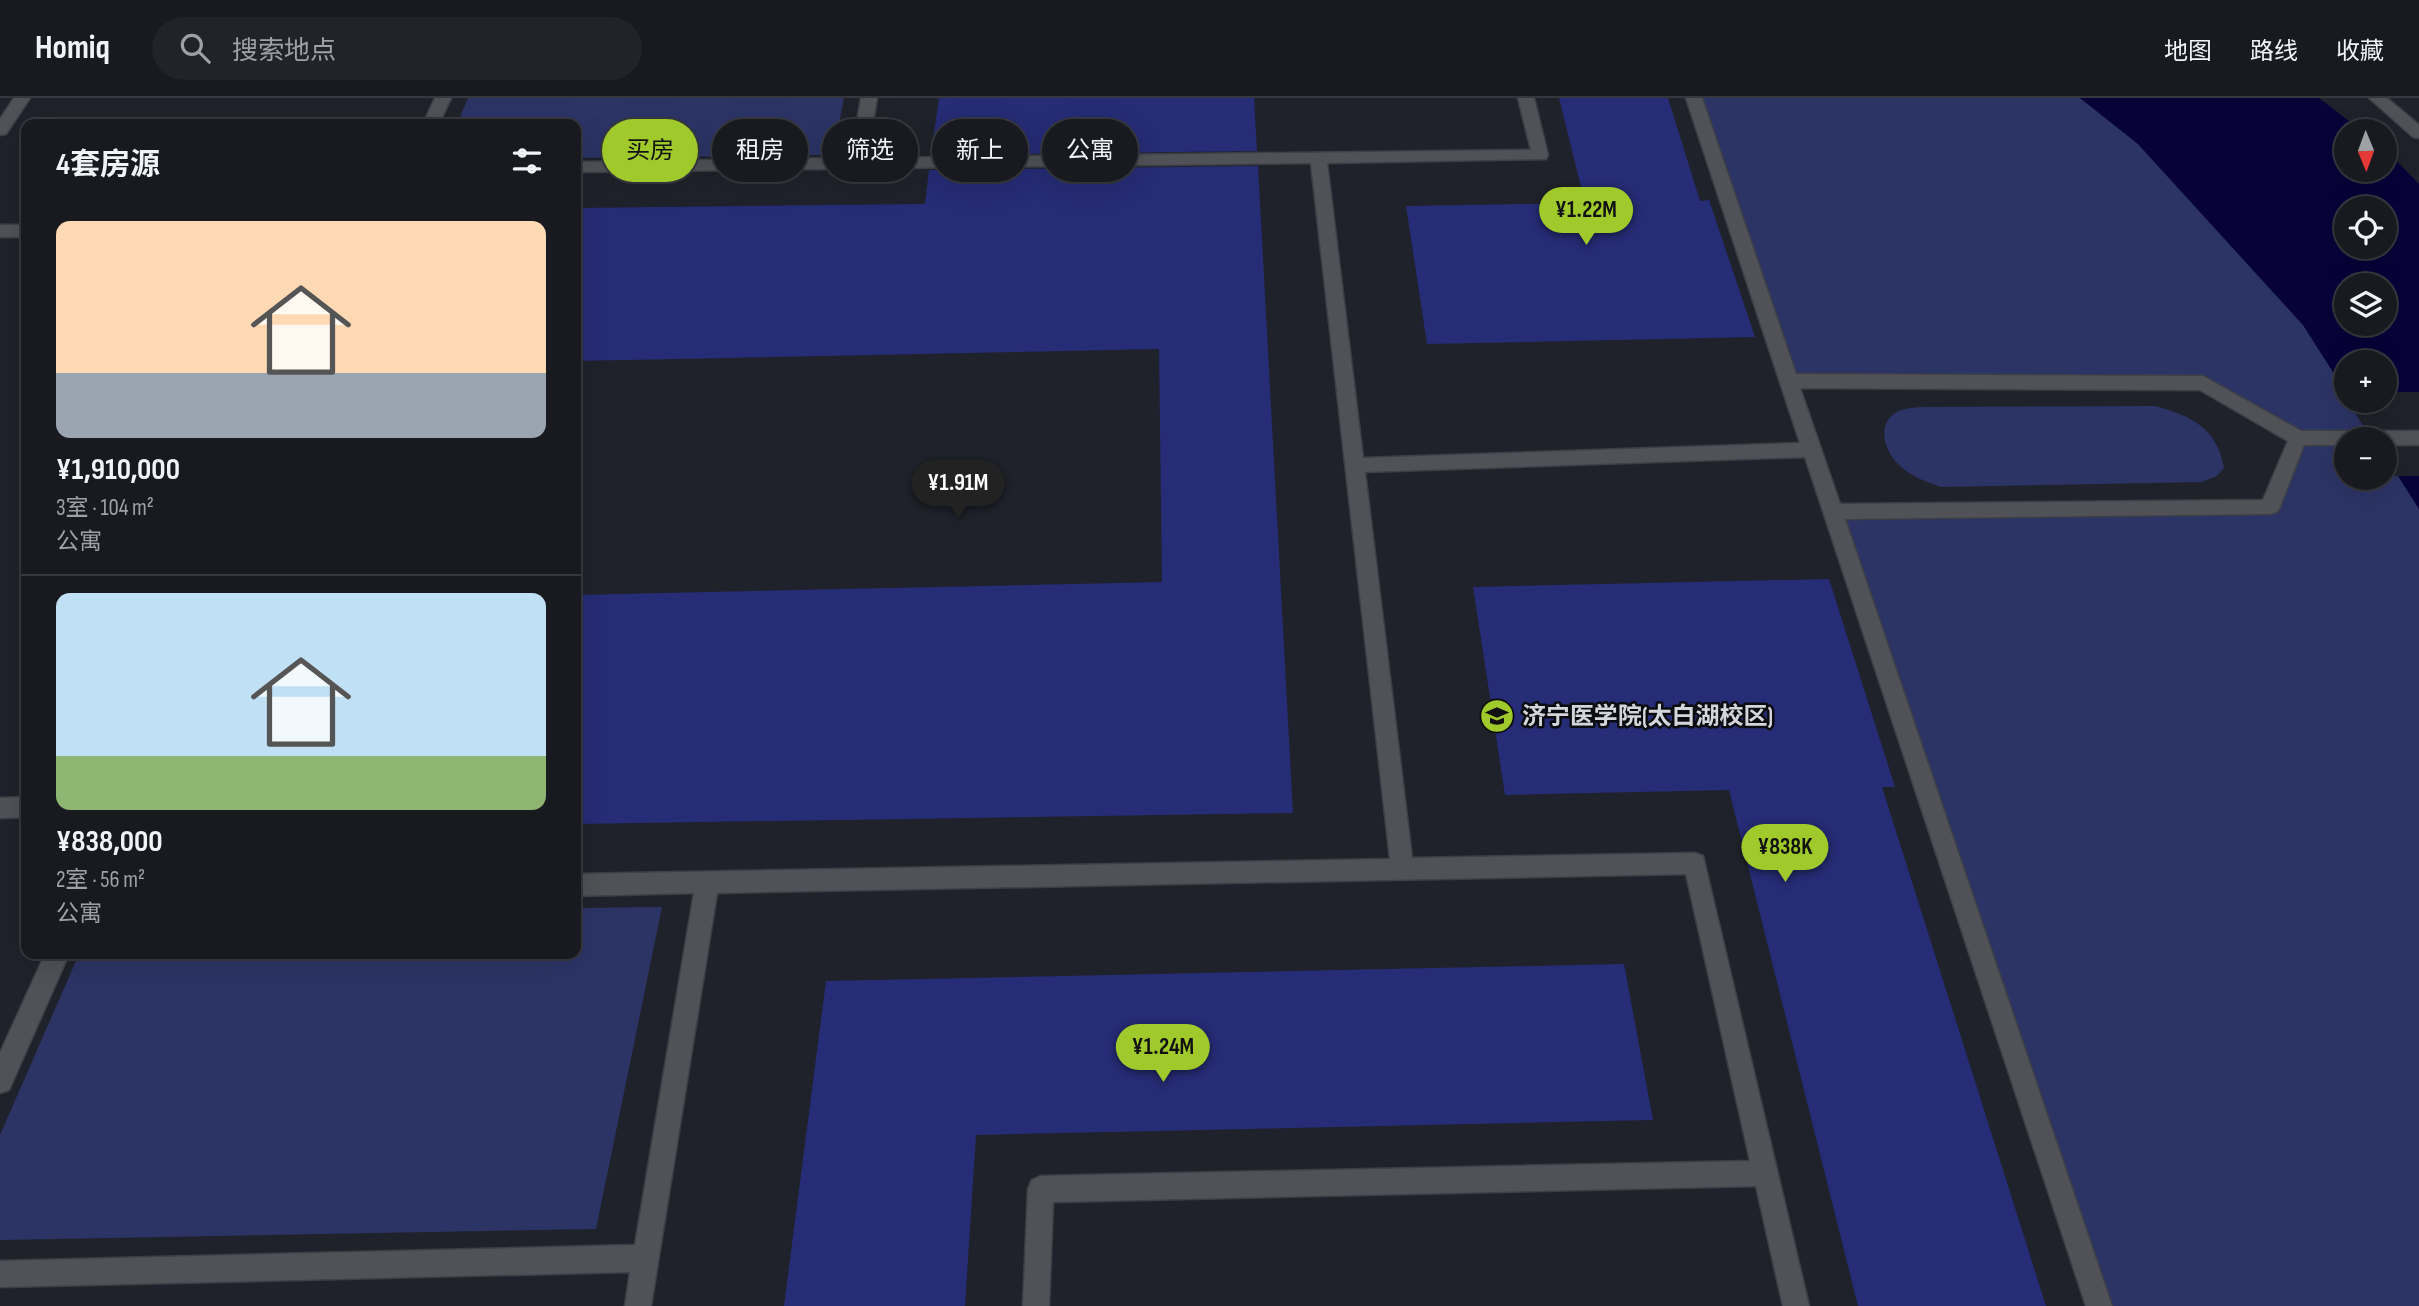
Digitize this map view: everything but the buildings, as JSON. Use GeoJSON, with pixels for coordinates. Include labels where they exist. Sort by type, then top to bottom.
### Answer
{"type":"FeatureCollection","features":[{"type":"Feature","properties":{"kind":"lane"},"geometry":{"type":"LineString","coordinates":[[0,130],[22,98]]}},
{"type":"Feature","properties":{"kind":"lane"},"geometry":{"type":"LineString","coordinates":[[433,119],[443,98]]}},
{"type":"Feature","properties":{"kind":"lane"},"geometry":{"type":"LineString","coordinates":[[866,119],[869,98]]}},
{"type":"Feature","properties":{"kind":"lane"},"geometry":{"type":"LineString","coordinates":[[918,163],[1540,155],[1526,98]]}},
{"type":"Feature","properties":{"kind":"lane"},"geometry":{"type":"LineString","coordinates":[[1694,98],[2099,1306]]}},
{"type":"Feature","properties":{"kind":"lane"},"geometry":{"type":"LineString","coordinates":[[2377,98],[2419,133]]}},
{"type":"Feature","properties":{"kind":"lane"},"geometry":{"type":"LineString","coordinates":[[1318,158],[1402,868]]}},
{"type":"Feature","properties":{"kind":"lane"},"geometry":{"type":"LineString","coordinates":[[581,167],[822,164]]}},
{"type":"Feature","properties":{"kind":"lane"},"geometry":{"type":"LineString","coordinates":[[0,231],[21,231]]}},
{"type":"Feature","properties":{"kind":"lane"},"geometry":{"type":"LineString","coordinates":[[1789,381],[2203,383],[2298,438],[2419,438]]}},
{"type":"Feature","properties":{"kind":"lane"},"geometry":{"type":"LineString","coordinates":[[1833,512],[2270,507],[2298,438]]}},
{"type":"Feature","properties":{"kind":"lane"},"geometry":{"type":"LineString","coordinates":[[1354,465],[1812,450]]}},
{"type":"Feature","properties":{"kind":"lane"},"geometry":{"type":"LineString","coordinates":[[0,807],[21,807]]}},
{"type":"Feature","properties":{"kind":"lane"},"geometry":{"type":"LineString","coordinates":[[581,885],[1695,863],[1796,1306]]}},
{"type":"Feature","properties":{"kind":"lane"},"geometry":{"type":"LineString","coordinates":[[638,1306],[707,883]]}},
{"type":"Feature","properties":{"kind":"lane"},"geometry":{"type":"LineString","coordinates":[[0,1081],[55,959]]}},
{"type":"Feature","properties":{"kind":"lane"},"geometry":{"type":"LineString","coordinates":[[1036,1306],[1041,1189],[1765,1173]]}},
{"type":"Feature","properties":{"kind":"lane"},"geometry":{"type":"LineString","coordinates":[[0,1274],[646,1258]]}},
{"type":"Feature","properties":{"kind":"shaded area"},"geometry":{"type":"Polygon","coordinates":[[[468,98],[844,98],[840,119],[822,119],[822,155],[808,155],[808,119],[712,119],[712,156],[698,157],[698,119],[602,119],[602,158],[581,158],[581,119],[459,119],[468,98]]]}},
{"type":"Feature","properties":{"kind":"shaded area"},"geometry":{"type":"Polygon","coordinates":[[[1694,98],[2080,98],[2138,144],[2303,325],[2334,374],[2334,413],[2359,413],[2367,427],[2334,427],[2334,490],[2397,490],[2397,474],[2419,509],[2419,1306],[2099,1306],[1833,512],[2270,507],[2298,438],[2203,383],[1789,381],[1694,98]]]}},
{"type":"Feature","properties":{"kind":"shaded area"},"geometry":{"type":"Polygon","coordinates":[[[2080,98],[2319,98],[2346,119],[2334,119],[2334,182],[2398,182],[2398,162],[2419,184],[2419,509],[2397,474],[2397,427],[2385,427],[2385,413],[2397,413],[2397,350],[2334,350],[2334,374],[2303,325],[2138,144],[2080,98]]]}},
{"type":"Feature","properties":{"kind":"shaded area"},"geometry":{"type":"Polygon","coordinates":[[[2155,406],[2191,419],[2209,433],[2221,454],[2224,468],[2217,476],[2202,482],[1941,487],[1902,468],[1889,452],[1884,432],[1889,419],[1897,412],[1910,408],[2155,406]]]}},
{"type":"Feature","properties":{"kind":"shaded area"},"geometry":{"type":"Polygon","coordinates":[[[662,907],[596,1229],[0,1240],[0,1135],[77,959],[581,959],[581,908],[662,907]]]}},
{"type":"Feature","properties":{"kind":"pier"},"geometry":{"type":"Polygon","coordinates":[[[2397,392],[2419,392],[2419,476],[2397,476],[2397,427],[2364,427],[2355,413],[2397,413],[2397,392]]]}},
{"type":"Feature","properties":{"kind":"place","name":"济宁医学院(太白湖校区)"},"geometry":{"type":"Point","coordinates":[1497,716]}}]}
